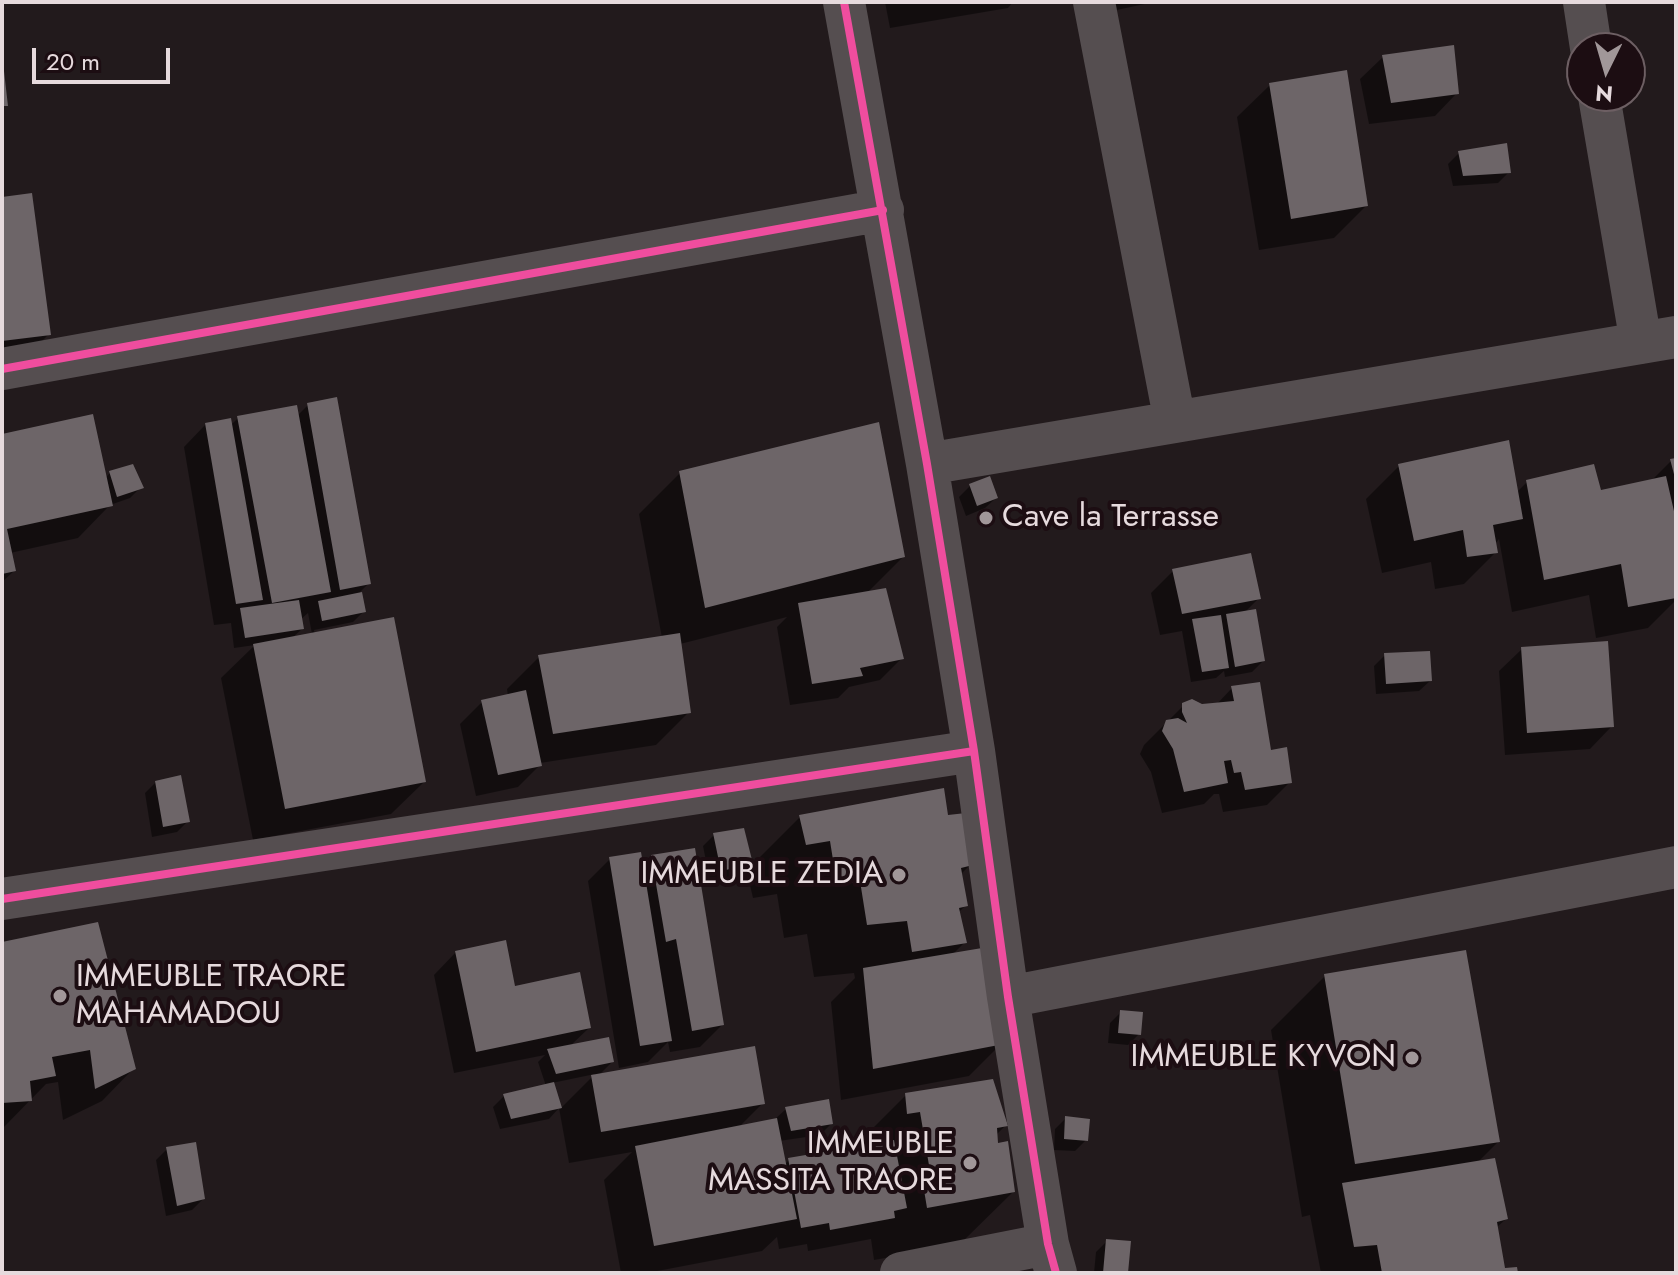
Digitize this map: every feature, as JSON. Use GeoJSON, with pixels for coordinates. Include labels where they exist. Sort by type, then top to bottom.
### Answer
{"type":"FeatureCollection","features":[{"type":"Feature","properties":{"kind":"street"},"geometry":{"type":"LineString","coordinates":[[844,2],[927,464],[974,751],[1008,997],[1052,1259],[901,1273]]}},
{"type":"Feature","properties":{"kind":"street"},"geometry":{"type":"LineString","coordinates":[[1094,2],[1175,422]]}},
{"type":"Feature","properties":{"kind":"street"},"geometry":{"type":"LineString","coordinates":[[1584,2],[1589,32]]}},
{"type":"Feature","properties":{"kind":"street"},"geometry":{"type":"LineString","coordinates":[[927,464],[1658,340],[1603,112]]}},
{"type":"Feature","properties":{"kind":"street"},"geometry":{"type":"LineString","coordinates":[[2,369],[883,210]]}},
{"type":"Feature","properties":{"kind":"street"},"geometry":{"type":"LineString","coordinates":[[2,899],[974,751]]}},
{"type":"Feature","properties":{"kind":"street"},"geometry":{"type":"LineString","coordinates":[[1008,997],[1676,867]]}},
{"type":"Feature","properties":{"kind":"building"},"geometry":{"type":"Polygon","coordinates":[[[1454,45],[1459,94],[1391,103],[1382,55],[1454,45]]]}},
{"type":"Feature","properties":{"kind":"building"},"geometry":{"type":"Polygon","coordinates":[[[1347,70],[1368,206],[1291,219],[1269,83],[1347,70]]]}},
{"type":"Feature","properties":{"kind":"building"},"geometry":{"type":"Polygon","coordinates":[[[4,71],[8,106],[2,106],[4,71]]]}},
{"type":"Feature","properties":{"kind":"building"},"geometry":{"type":"Polygon","coordinates":[[[1507,143],[1511,173],[1463,176],[1458,151],[1507,143]]]}},
{"type":"Feature","properties":{"kind":"building"},"geometry":{"type":"Polygon","coordinates":[[[32,193],[51,335],[2,341],[2,197],[32,193]]]}},
{"type":"Feature","properties":{"kind":"building"},"geometry":{"type":"Polygon","coordinates":[[[337,397],[371,584],[340,590],[307,403],[337,397]]]}},
{"type":"Feature","properties":{"kind":"building"},"geometry":{"type":"Polygon","coordinates":[[[297,405],[331,592],[272,603],[237,416],[297,405]]]}},
{"type":"Feature","properties":{"kind":"building"},"geometry":{"type":"Polygon","coordinates":[[[93,414],[113,506],[7,529],[16,571],[2,574],[2,434],[93,414]]]}},
{"type":"Feature","properties":{"kind":"building"},"geometry":{"type":"Polygon","coordinates":[[[231,418],[263,600],[236,604],[205,423],[231,418]]]}},
{"type":"Feature","properties":{"kind":"building"},"geometry":{"type":"Polygon","coordinates":[[[879,422],[905,557],[705,608],[679,471],[879,422]]]}},
{"type":"Feature","properties":{"kind":"building"},"geometry":{"type":"Polygon","coordinates":[[[1509,440],[1523,519],[1493,525],[1498,553],[1467,557],[1463,530],[1414,541],[1398,464],[1509,440]]]}},
{"type":"Feature","properties":{"kind":"building"},"geometry":{"type":"Polygon","coordinates":[[[1676,458],[1676,478],[1675,478],[1670,459],[1676,458]]]}},
{"type":"Feature","properties":{"kind":"building"},"geometry":{"type":"Polygon","coordinates":[[[133,464],[144,488],[117,497],[109,471],[133,464]]]}},
{"type":"Feature","properties":{"kind":"building"},"geometry":{"type":"Polygon","coordinates":[[[1594,464],[1601,490],[1666,476],[1676,520],[1676,598],[1628,607],[1621,564],[1544,580],[1526,480],[1594,464]]]}},
{"type":"Feature","properties":{"kind":"building"},"geometry":{"type":"Polygon","coordinates":[[[990,476],[998,498],[977,506],[969,484],[990,476]]]}},
{"type":"Feature","properties":{"kind":"building"},"geometry":{"type":"Polygon","coordinates":[[[1251,553],[1261,599],[1182,614],[1172,569],[1251,553]]]}},
{"type":"Feature","properties":{"kind":"building"},"geometry":{"type":"Polygon","coordinates":[[[886,588],[904,659],[860,668],[863,676],[812,684],[798,603],[886,588]]]}},
{"type":"Feature","properties":{"kind":"building"},"geometry":{"type":"Polygon","coordinates":[[[362,592],[366,612],[322,621],[318,601],[362,592]]]}},
{"type":"Feature","properties":{"kind":"building"},"geometry":{"type":"Polygon","coordinates":[[[299,600],[304,629],[245,638],[240,608],[299,600]]]}},
{"type":"Feature","properties":{"kind":"building"},"geometry":{"type":"Polygon","coordinates":[[[1256,609],[1265,661],[1235,667],[1226,614],[1256,609]]]}},
{"type":"Feature","properties":{"kind":"building"},"geometry":{"type":"Polygon","coordinates":[[[1221,615],[1229,668],[1202,672],[1192,619],[1221,615]]]}},
{"type":"Feature","properties":{"kind":"building"},"geometry":{"type":"Polygon","coordinates":[[[394,617],[426,782],[285,809],[253,644],[394,617]]]}},
{"type":"Feature","properties":{"kind":"building"},"geometry":{"type":"Polygon","coordinates":[[[680,633],[691,713],[553,734],[538,655],[680,633]]]}},
{"type":"Feature","properties":{"kind":"building"},"geometry":{"type":"Polygon","coordinates":[[[1608,641],[1614,727],[1527,733],[1521,647],[1608,641]]]}},
{"type":"Feature","properties":{"kind":"building"},"geometry":{"type":"Polygon","coordinates":[[[1430,651],[1432,681],[1386,684],[1384,653],[1430,651]]]}},
{"type":"Feature","properties":{"kind":"building"},"geometry":{"type":"Polygon","coordinates":[[[1260,682],[1271,750],[1287,747],[1292,783],[1245,790],[1241,772],[1234,773],[1231,760],[1224,761],[1228,783],[1184,792],[1173,749],[1162,731],[1166,720],[1178,718],[1187,723],[1182,703],[1192,699],[1202,704],[1234,701],[1231,686],[1260,682]]]}},
{"type":"Feature","properties":{"kind":"building"},"geometry":{"type":"Polygon","coordinates":[[[526,690],[542,766],[498,775],[481,700],[526,690]]]}},
{"type":"Feature","properties":{"kind":"building"},"geometry":{"type":"Polygon","coordinates":[[[181,775],[190,822],[163,827],[155,781],[181,775]]]}},
{"type":"Feature","properties":{"kind":"building","name":"IMMEUBLE ZEDIA"},"geometry":{"type":"Polygon","coordinates":[[[944,788],[948,815],[966,813],[973,865],[961,868],[968,906],[959,908],[967,943],[912,952],[907,921],[867,925],[860,881],[837,885],[830,841],[806,845],[799,815],[944,788]]]}},
{"type":"Feature","properties":{"kind":"building"},"geometry":{"type":"Polygon","coordinates":[[[744,828],[753,864],[721,871],[713,833],[744,828]]]}},
{"type":"Feature","properties":{"kind":"building"},"geometry":{"type":"Polygon","coordinates":[[[695,848],[724,1025],[692,1031],[676,939],[666,942],[651,855],[695,848]]]}},
{"type":"Feature","properties":{"kind":"building"},"geometry":{"type":"Polygon","coordinates":[[[641,852],[672,1041],[640,1046],[609,857],[641,852]]]}},
{"type":"Feature","properties":{"kind":"building","name":"IMMEUBLE TRAORE MAHAMADOU"},"geometry":{"type":"Polygon","coordinates":[[[98,922],[136,1069],[95,1089],[90,1050],[52,1057],[56,1076],[30,1081],[32,1101],[2,1103],[2,942],[98,922]]]}},
{"type":"Feature","properties":{"kind":"building"},"geometry":{"type":"Polygon","coordinates":[[[506,940],[515,986],[580,972],[591,1028],[476,1052],[455,951],[506,940]]]}},
{"type":"Feature","properties":{"kind":"building"},"geometry":{"type":"Polygon","coordinates":[[[988,947],[1004,1044],[873,1069],[863,968],[988,947]]]}},
{"type":"Feature","properties":{"kind":"building","name":"IMMEUBLE KYVON"},"geometry":{"type":"Polygon","coordinates":[[[1466,950],[1500,1142],[1355,1164],[1324,974],[1466,950]]]}},
{"type":"Feature","properties":{"kind":"building"},"geometry":{"type":"Polygon","coordinates":[[[1120,1010],[1143,1012],[1141,1035],[1118,1033],[1120,1010]]]}},
{"type":"Feature","properties":{"kind":"building"},"geometry":{"type":"Polygon","coordinates":[[[609,1037],[614,1062],[556,1074],[547,1049],[609,1037]]]}},
{"type":"Feature","properties":{"kind":"building"},"geometry":{"type":"Polygon","coordinates":[[[755,1046],[765,1104],[601,1132],[591,1075],[755,1046]]]}},
{"type":"Feature","properties":{"kind":"building","name":"IMMEUBLE MASSITA TRAORE"},"geometry":{"type":"Polygon","coordinates":[[[993,1079],[1008,1126],[997,1128],[998,1143],[1008,1141],[1015,1192],[927,1208],[923,1184],[932,1183],[920,1112],[907,1114],[905,1093],[993,1079]]]}},
{"type":"Feature","properties":{"kind":"building"},"geometry":{"type":"Polygon","coordinates":[[[554,1082],[562,1108],[511,1119],[503,1094],[554,1082]]]}},
{"type":"Feature","properties":{"kind":"building"},"geometry":{"type":"Polygon","coordinates":[[[829,1099],[833,1124],[791,1131],[785,1107],[829,1099]]]}},
{"type":"Feature","properties":{"kind":"building"},"geometry":{"type":"Polygon","coordinates":[[[1065,1116],[1090,1119],[1088,1141],[1064,1139],[1065,1116]]]}},
{"type":"Feature","properties":{"kind":"building"},"geometry":{"type":"Polygon","coordinates":[[[777,1118],[797,1219],[654,1246],[635,1146],[777,1118]]]}},
{"type":"Feature","properties":{"kind":"building"},"geometry":{"type":"Polygon","coordinates":[[[894,1140],[907,1208],[894,1211],[895,1218],[830,1230],[829,1223],[801,1228],[788,1158],[894,1140]]]}},
{"type":"Feature","properties":{"kind":"building"},"geometry":{"type":"Polygon","coordinates":[[[196,1142],[205,1199],[177,1206],[166,1147],[196,1142]]]}},
{"type":"Feature","properties":{"kind":"building"},"geometry":{"type":"Polygon","coordinates":[[[1495,1158],[1508,1219],[1497,1222],[1505,1268],[1517,1267],[1518,1273],[1382,1273],[1377,1245],[1354,1247],[1342,1183],[1495,1158]]]}},
{"type":"Feature","properties":{"kind":"building"},"geometry":{"type":"Polygon","coordinates":[[[1106,1239],[1131,1241],[1128,1273],[1103,1273],[1106,1239]]]}},
{"type":"Feature","properties":{"kind":"cycle path"},"geometry":{"type":"LineString","coordinates":[[844,2],[927,464],[974,751],[1008,997],[1048,1244],[1056,1273]]}},
{"type":"Feature","properties":{"kind":"cycle path"},"geometry":{"type":"LineString","coordinates":[[2,369],[883,210]]}},
{"type":"Feature","properties":{"kind":"cycle path"},"geometry":{"type":"LineString","coordinates":[[2,899],[974,751]]}},
{"type":"Feature","properties":{"kind":"place","name":"Cave la Terrasse"},"geometry":{"type":"Point","coordinates":[986,518]}},
{"type":"Feature","properties":{"kind":"place","name":"IMMEUBLE ZEDIA"},"geometry":{"type":"Point","coordinates":[899,875]}},
{"type":"Feature","properties":{"kind":"place","name":"IMMEUBLE TRAORE MAHAMADOU"},"geometry":{"type":"Point","coordinates":[60,996]}},
{"type":"Feature","properties":{"kind":"place","name":"IMMEUBLE KYVON"},"geometry":{"type":"Point","coordinates":[1412,1058]}},
{"type":"Feature","properties":{"kind":"place","name":"IMMEUBLE MASSITA TRAORE"},"geometry":{"type":"Point","coordinates":[970,1163]}}]}
